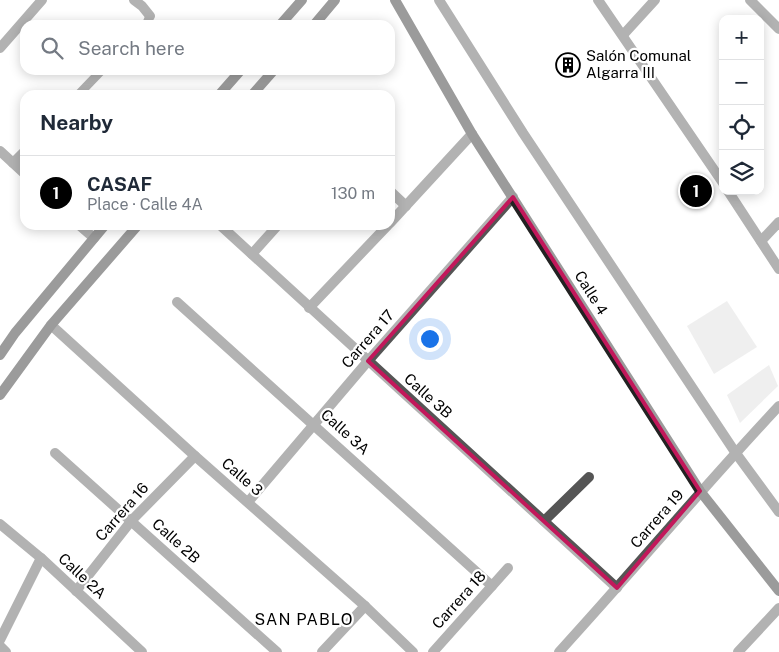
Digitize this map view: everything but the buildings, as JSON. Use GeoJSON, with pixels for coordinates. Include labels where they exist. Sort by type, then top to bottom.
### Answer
{"type":"FeatureCollection","features":[{"type":"Feature","properties":{"kind":"main road"},"geometry":{"type":"LineString","coordinates":[[284,20],[302,0]]}},
{"type":"Feature","properties":{"kind":"main road"},"geometry":{"type":"LineString","coordinates":[[318,20],[335,0]]}},
{"type":"Feature","properties":{"kind":"main road","name":"Calle 4"},"geometry":{"type":"LineString","coordinates":[[395,0],[472,134],[700,491],[779,590]]}},
{"type":"Feature","properties":{"kind":"main road"},"geometry":{"type":"LineString","coordinates":[[223,90],[237,75]]}},
{"type":"Feature","properties":{"kind":"main road"},"geometry":{"type":"LineString","coordinates":[[256,90],[270,75]]}},
{"type":"Feature","properties":{"kind":"main road"},"geometry":{"type":"LineString","coordinates":[[0,355],[15,333],[101,230]]}},
{"type":"Feature","properties":{"kind":"main road"},"geometry":{"type":"LineString","coordinates":[[0,394],[51,325],[134,230]]}},
{"type":"Feature","properties":{"kind":"street"},"geometry":{"type":"LineString","coordinates":[[24,20],[42,0]]}},
{"type":"Feature","properties":{"kind":"street"},"geometry":{"type":"LineString","coordinates":[[134,0],[142,6],[148,20]]}},
{"type":"Feature","properties":{"kind":"street"},"geometry":{"type":"LineString","coordinates":[[439,0],[523,133],[735,452],[779,512]]}},
{"type":"Feature","properties":{"kind":"street"},"geometry":{"type":"LineString","coordinates":[[598,0],[719,177]]}},
{"type":"Feature","properties":{"kind":"street"},"geometry":{"type":"LineString","coordinates":[[623,35],[655,0]]}},
{"type":"Feature","properties":{"kind":"street"},"geometry":{"type":"LineString","coordinates":[[750,0],[779,29]]}},
{"type":"Feature","properties":{"kind":"street"},"geometry":{"type":"LineString","coordinates":[[0,48],[20,25]]}},
{"type":"Feature","properties":{"kind":"street"},"geometry":{"type":"LineString","coordinates":[[395,218],[472,134]]}},
{"type":"Feature","properties":{"kind":"street"},"geometry":{"type":"LineString","coordinates":[[0,151],[20,169]]}},
{"type":"Feature","properties":{"kind":"street"},"geometry":{"type":"LineString","coordinates":[[14,163],[20,156]]}},
{"type":"Feature","properties":{"kind":"street"},"geometry":{"type":"LineString","coordinates":[[731,195],[779,270]]}},
{"type":"Feature","properties":{"kind":"street"},"geometry":{"type":"LineString","coordinates":[[395,196],[406,206]]}},
{"type":"Feature","properties":{"kind":"street","name":"Carrera 17"},"geometry":{"type":"LineString","coordinates":[[248,502],[513,197]]}},
{"type":"Feature","properties":{"kind":"street"},"geometry":{"type":"LineString","coordinates":[[761,241],[779,222]]}},
{"type":"Feature","properties":{"kind":"street"},"geometry":{"type":"LineString","coordinates":[[85,230],[94,238]]}},
{"type":"Feature","properties":{"kind":"street","name":"Calle 3B"},"geometry":{"type":"LineString","coordinates":[[226,230],[617,588]]}},
{"type":"Feature","properties":{"kind":"street"},"geometry":{"type":"LineString","coordinates":[[252,254],[274,230]]}},
{"type":"Feature","properties":{"kind":"street"},"geometry":{"type":"LineString","coordinates":[[310,308],[383,230]]}},
{"type":"Feature","properties":{"kind":"street","name":"Calle 3A"},"geometry":{"type":"LineString","coordinates":[[177,302],[492,586]]}},
{"type":"Feature","properties":{"kind":"street","name":"Calle 3"},"geometry":{"type":"LineString","coordinates":[[51,325],[195,456],[365,606],[413,652]]}},
{"type":"Feature","properties":{"kind":"street","name":"Carrera 19"},"geometry":{"type":"LineString","coordinates":[[559,652],[700,491],[779,406]]}},
{"type":"Feature","properties":{"kind":"street","name":"Calle 2B"},"geometry":{"type":"LineString","coordinates":[[55,453],[132,520],[276,652]]}},
{"type":"Feature","properties":{"kind":"street","name":"Carrera 16"},"geometry":{"type":"LineString","coordinates":[[76,591],[132,520],[195,456]]}},
{"type":"Feature","properties":{"kind":"street"},"geometry":{"type":"LineString","coordinates":[[544,521],[589,477]]}},
{"type":"Feature","properties":{"kind":"street","name":"Calle 2A"},"geometry":{"type":"LineString","coordinates":[[0,524],[41,558],[142,652]]}},
{"type":"Feature","properties":{"kind":"street"},"geometry":{"type":"LineString","coordinates":[[0,640],[41,558]]}},
{"type":"Feature","properties":{"kind":"street","name":"Carrera 18"},"geometry":{"type":"LineString","coordinates":[[433,652],[508,568]]}},
{"type":"Feature","properties":{"kind":"street"},"geometry":{"type":"LineString","coordinates":[[322,652],[365,606]]}},
{"type":"Feature","properties":{"kind":"street"},"geometry":{"type":"LineString","coordinates":[[738,652],[779,608]]}},
{"type":"Feature","properties":{"kind":"street"},"geometry":{"type":"LineString","coordinates":[[0,646],[6,652]]}},
{"type":"Feature","properties":{"kind":"lane"},"geometry":{"type":"LineString","coordinates":[[83,90],[97,75]]}},
{"type":"Feature","properties":{"kind":"highlighted area"},"geometry":{"type":"Polygon","coordinates":[[[513,197],[700,491],[617,588],[368,361],[513,197]]]}},
{"type":"Feature","properties":{"kind":"shaded area"},"geometry":{"type":"Polygon","coordinates":[[[727,301],[757,347],[714,374],[687,326],[727,301]]]}},
{"type":"Feature","properties":{"kind":"shaded area"},"geometry":{"type":"Polygon","coordinates":[[[769,365],[778,386],[740,423],[727,395],[769,365]]]}},
{"type":"Feature","properties":{"kind":"place","name":"Salón Comunal Algarra III"},"geometry":{"type":"Point","coordinates":[568,65]}},
{"type":"Feature","properties":{"kind":"place","name":"CASAF"},"geometry":{"type":"Point","coordinates":[696,191]}},
{"type":"Feature","properties":{"kind":"district","name":"SAN PABLO"},"geometry":{"type":"Point","coordinates":[304,619]}}]}
